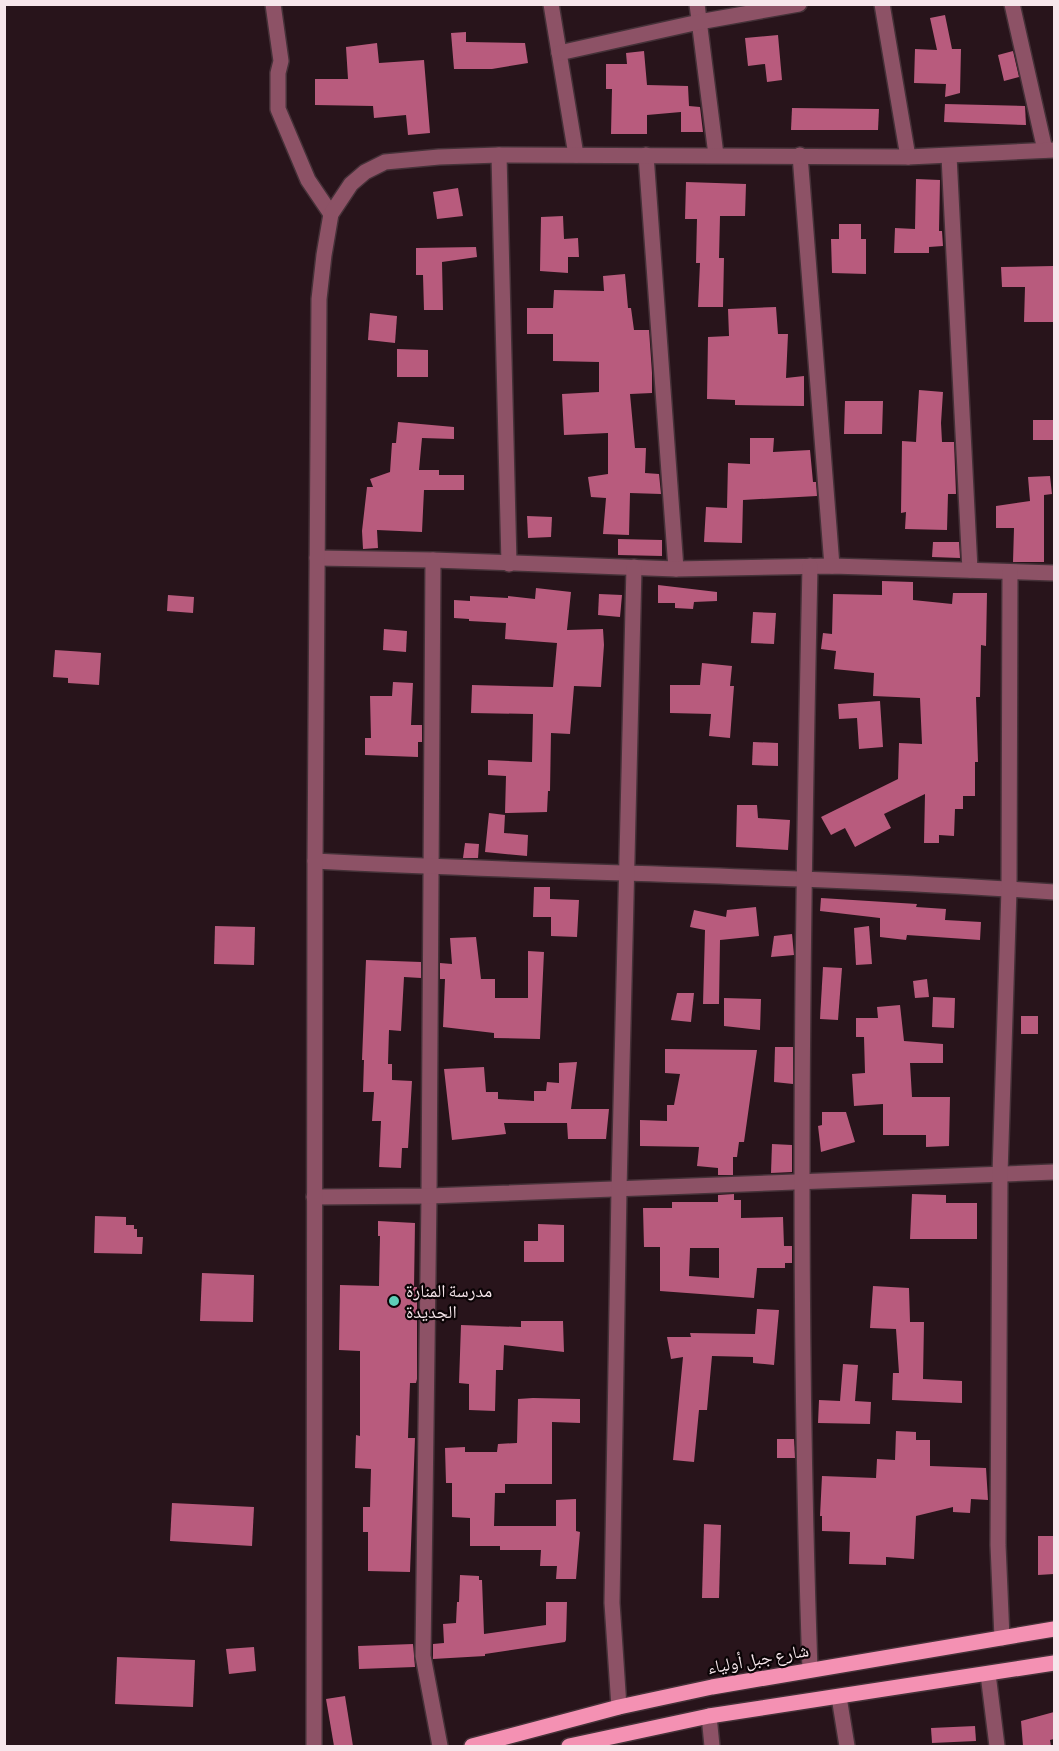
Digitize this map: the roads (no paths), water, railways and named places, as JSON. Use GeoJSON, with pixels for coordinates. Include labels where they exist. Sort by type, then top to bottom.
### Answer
{"type":"FeatureCollection","features":[{"type":"Feature","properties":{"kind":"main road","name":"شارع جبل أولياء"},"geometry":{"type":"LineString","coordinates":[[472,1746],[619,1707],[712,1687],[1054,1629]]}},
{"type":"Feature","properties":{"kind":"main road"},"geometry":{"type":"LineString","coordinates":[[569,1746],[709,1716],[1054,1663]]}},
{"type":"Feature","properties":{"kind":"street"},"geometry":{"type":"LineString","coordinates":[[273,4],[281,61],[278,73],[278,109],[308,180],[331,214]]}},
{"type":"Feature","properties":{"kind":"street"},"geometry":{"type":"LineString","coordinates":[[551,4],[576,155]]}},
{"type":"Feature","properties":{"kind":"street"},"geometry":{"type":"LineString","coordinates":[[697,4],[716,155]]}},
{"type":"Feature","properties":{"kind":"street"},"geometry":{"type":"LineString","coordinates":[[559,52],[699,22],[799,4]]}},
{"type":"Feature","properties":{"kind":"street"},"geometry":{"type":"LineString","coordinates":[[882,4],[908,157]]}},
{"type":"Feature","properties":{"kind":"street"},"geometry":{"type":"LineString","coordinates":[[314,1746],[315,861],[319,298],[331,214],[351,184],[365,171],[385,162],[439,157],[800,155],[908,157],[1050,150],[1012,4]]}},
{"type":"Feature","properties":{"kind":"street"},"geometry":{"type":"LineString","coordinates":[[499,155],[509,564]]}},
{"type":"Feature","properties":{"kind":"street"},"geometry":{"type":"LineString","coordinates":[[646,155],[676,569]]}},
{"type":"Feature","properties":{"kind":"street"},"geometry":{"type":"LineString","coordinates":[[800,155],[832,566]]}},
{"type":"Feature","properties":{"kind":"street"},"geometry":{"type":"LineString","coordinates":[[949,156],[970,570]]}},
{"type":"Feature","properties":{"kind":"street"},"geometry":{"type":"LineString","coordinates":[[317,558],[676,569],[832,566],[1054,573]]}},
{"type":"Feature","properties":{"kind":"street"},"geometry":{"type":"LineString","coordinates":[[433,560],[429,1196],[423,1656],[440,1746]]}},
{"type":"Feature","properties":{"kind":"street"},"geometry":{"type":"LineString","coordinates":[[810,566],[804,878],[802,1183],[810,1670]]}},
{"type":"Feature","properties":{"kind":"street"},"geometry":{"type":"LineString","coordinates":[[619,1707],[612,1603],[634,567]]}},
{"type":"Feature","properties":{"kind":"street"},"geometry":{"type":"LineString","coordinates":[[1002,1638],[998,1545],[1000,1174],[1009,889],[1010,572]]}},
{"type":"Feature","properties":{"kind":"street"},"geometry":{"type":"LineString","coordinates":[[315,861],[431,867],[804,878],[1054,892]]}},
{"type":"Feature","properties":{"kind":"street"},"geometry":{"type":"LineString","coordinates":[[314,1197],[429,1196],[1054,1172]]}},
{"type":"Feature","properties":{"kind":"street"},"geometry":{"type":"LineString","coordinates":[[988,1674],[997,1746]]}},
{"type":"Feature","properties":{"kind":"street"},"geometry":{"type":"LineString","coordinates":[[839,1697],[847,1746]]}},
{"type":"Feature","properties":{"kind":"street"},"geometry":{"type":"LineString","coordinates":[[709,1716],[712,1746]]}},
{"type":"Feature","properties":{"kind":"place","name":"مدرسة المنارة الجديدة"},"geometry":{"type":"Point","coordinates":[394,1301]}}]}
